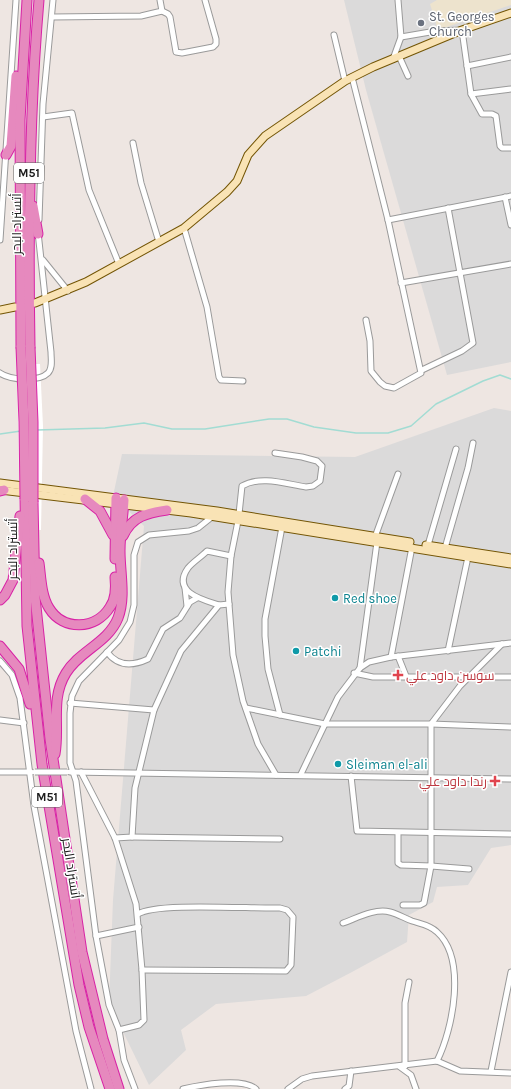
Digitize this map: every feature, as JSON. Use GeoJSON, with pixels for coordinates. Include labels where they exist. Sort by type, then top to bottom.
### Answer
{"type":"FeatureCollection","features":[{"type":"Feature","properties":{"kind":"highway","name":"أتستراد البحر"},"geometry":{"type":"LineString","coordinates":[[27,0],[20,120],[26,347],[34,422],[28,502],[25,598],[36,716],[54,844],[79,985],[89,1027],[110,1089]]}},
{"type":"Feature","properties":{"kind":"highway","name":"أتستراد البحر"},"geometry":{"type":"LineString","coordinates":[[26,347],[29,176],[32,91],[38,0]]}},
{"type":"Feature","properties":{"kind":"highway"},"geometry":{"type":"LineString","coordinates":[[6,155],[11,146],[19,50],[21,37],[25,28]]}},
{"type":"Feature","properties":{"kind":"highway"},"geometry":{"type":"LineString","coordinates":[[29,176],[38,234]]}},
{"type":"Feature","properties":{"kind":"highway"},"geometry":{"type":"LineString","coordinates":[[54,763],[56,742],[56,703],[66,672],[114,626],[118,618],[122,598],[118,538],[100,512],[85,499]]}},
{"type":"Feature","properties":{"kind":"highway"},"geometry":{"type":"LineString","coordinates":[[0,600],[5,595],[13,580],[20,516],[28,502]]}},
{"type":"Feature","properties":{"kind":"highway","name":"أتستراد البحر"},"geometry":{"type":"LineString","coordinates":[[28,502],[34,546],[34,597],[38,638],[54,763],[82,952],[101,1032],[119,1089]]}},
{"type":"Feature","properties":{"kind":"highway"},"geometry":{"type":"LineString","coordinates":[[34,546],[39,560],[43,593],[48,607],[61,620],[69,624],[81,625],[98,620],[111,607],[116,587],[120,502]]}},
{"type":"Feature","properties":{"kind":"highway"},"geometry":{"type":"LineString","coordinates":[[118,538],[135,519],[149,513],[167,510]]}},
{"type":"Feature","properties":{"kind":"highway"},"geometry":{"type":"LineString","coordinates":[[0,646],[19,670],[36,716]]}},
{"type":"Feature","properties":{"kind":"main road"},"geometry":{"type":"LineString","coordinates":[[35,303],[68,291],[184,228],[227,192],[237,181],[248,155],[265,136],[345,81],[396,57],[462,30],[511,13]]}},
{"type":"Feature","properties":{"kind":"main road"},"geometry":{"type":"LineString","coordinates":[[0,310],[16,307]]}},
{"type":"Feature","properties":{"kind":"main road"},"geometry":{"type":"LineString","coordinates":[[1,489],[63,490],[167,510],[213,516],[238,517],[282,527],[428,545],[511,558]]}},
{"type":"Feature","properties":{"kind":"main road"},"geometry":{"type":"LineString","coordinates":[[1,489],[238,517],[376,539],[412,547],[511,564]]}},
{"type":"Feature","properties":{"kind":"street"},"geometry":{"type":"LineString","coordinates":[[0,240],[16,0]]}},
{"type":"Feature","properties":{"kind":"street"},"geometry":{"type":"LineString","coordinates":[[0,373],[12,379],[26,379],[43,376],[48,372],[51,362],[42,259],[38,234],[43,117],[53,0]]}},
{"type":"Feature","properties":{"kind":"street"},"geometry":{"type":"LineString","coordinates":[[160,0],[162,11]]}},
{"type":"Feature","properties":{"kind":"street"},"geometry":{"type":"LineString","coordinates":[[52,17],[141,16],[162,11],[170,17],[176,52],[182,53],[213,47],[216,44],[216,39],[204,0]]}},
{"type":"Feature","properties":{"kind":"street"},"geometry":{"type":"LineString","coordinates":[[398,0],[402,37],[396,57],[408,76]]}},
{"type":"Feature","properties":{"kind":"street"},"geometry":{"type":"LineString","coordinates":[[402,37],[436,31],[462,30],[471,94],[482,114],[492,114],[496,116],[500,148],[511,148]]}},
{"type":"Feature","properties":{"kind":"street"},"geometry":{"type":"LineString","coordinates":[[334,35],[345,81]]}},
{"type":"Feature","properties":{"kind":"street"},"geometry":{"type":"LineString","coordinates":[[468,66],[511,57]]}},
{"type":"Feature","properties":{"kind":"street"},"geometry":{"type":"LineString","coordinates":[[352,77],[388,220],[401,283],[422,370]]}},
{"type":"Feature","properties":{"kind":"street"},"geometry":{"type":"LineString","coordinates":[[471,94],[511,89]]}},
{"type":"Feature","properties":{"kind":"street"},"geometry":{"type":"LineString","coordinates":[[43,117],[72,113],[88,190],[119,264]]}},
{"type":"Feature","properties":{"kind":"street"},"geometry":{"type":"LineString","coordinates":[[134,143],[141,183],[155,231],[160,242]]}},
{"type":"Feature","properties":{"kind":"street"},"geometry":{"type":"LineString","coordinates":[[388,220],[508,196],[511,225]]}},
{"type":"Feature","properties":{"kind":"street"},"geometry":{"type":"LineString","coordinates":[[366,320],[370,341],[371,371],[385,386],[394,388],[419,375],[422,370],[462,351],[473,343],[448,208]]}},
{"type":"Feature","properties":{"kind":"street"},"geometry":{"type":"LineString","coordinates":[[184,228],[207,307],[219,377],[221,380],[225,381],[243,381]]}},
{"type":"Feature","properties":{"kind":"street"},"geometry":{"type":"LineString","coordinates":[[42,259],[68,291]]}},
{"type":"Feature","properties":{"kind":"street"},"geometry":{"type":"LineString","coordinates":[[401,283],[511,264]]}},
{"type":"Feature","properties":{"kind":"street"},"geometry":{"type":"LineString","coordinates":[[445,548],[468,468],[473,443]]}},
{"type":"Feature","properties":{"kind":"street"},"geometry":{"type":"LineString","coordinates":[[428,545],[456,449]]}},
{"type":"Feature","properties":{"kind":"street"},"geometry":{"type":"LineString","coordinates":[[275,453],[317,461],[322,466],[320,481],[313,486],[306,487],[266,480],[246,483],[240,490],[238,517],[231,556],[229,604],[235,668],[243,701],[258,744],[276,775]]}},
{"type":"Feature","properties":{"kind":"street"},"geometry":{"type":"LineString","coordinates":[[360,668],[376,539],[398,474]]}},
{"type":"Feature","properties":{"kind":"street"},"geometry":{"type":"LineString","coordinates":[[135,1089],[124,1060],[119,1030],[109,1005],[96,936],[76,781],[70,772],[70,703],[79,682],[126,630],[132,613],[134,599],[134,555],[138,542],[149,535],[189,531],[198,528],[213,516]]}},
{"type":"Feature","properties":{"kind":"street"},"geometry":{"type":"LineString","coordinates":[[280,715],[268,669],[265,619],[282,527]]}},
{"type":"Feature","properties":{"kind":"street"},"geometry":{"type":"LineString","coordinates":[[391,657],[412,547]]}},
{"type":"Feature","properties":{"kind":"street"},"geometry":{"type":"LineString","coordinates":[[187,606],[184,582],[188,568],[207,551],[231,556]]}},
{"type":"Feature","properties":{"kind":"street"},"geometry":{"type":"LineString","coordinates":[[448,652],[468,557]]}},
{"type":"Feature","properties":{"kind":"street"},"geometry":{"type":"LineString","coordinates":[[185,588],[197,598],[219,605],[229,604]]}},
{"type":"Feature","properties":{"kind":"street"},"geometry":{"type":"LineString","coordinates":[[106,652],[111,658],[122,664],[138,664],[148,659],[163,629],[180,618],[187,606],[193,599],[197,598]]}},
{"type":"Feature","properties":{"kind":"street"},"geometry":{"type":"LineString","coordinates":[[132,837],[135,788],[154,710],[181,651],[219,605]]}},
{"type":"Feature","properties":{"kind":"street"},"geometry":{"type":"LineString","coordinates":[[301,774],[338,697],[354,674],[369,662],[398,656],[448,652],[511,643]]}},
{"type":"Feature","properties":{"kind":"street"},"geometry":{"type":"LineString","coordinates":[[403,905],[420,905],[424,903],[431,866],[431,724],[468,677],[502,644]]}},
{"type":"Feature","properties":{"kind":"street"},"geometry":{"type":"LineString","coordinates":[[398,656],[406,676]]}},
{"type":"Feature","properties":{"kind":"street"},"geometry":{"type":"LineString","coordinates":[[0,661],[6,666],[17,684],[32,772],[34,806],[74,1021],[91,1089]]}},
{"type":"Feature","properties":{"kind":"street"},"geometry":{"type":"LineString","coordinates":[[354,674],[373,677],[511,677]]}},
{"type":"Feature","properties":{"kind":"street"},"geometry":{"type":"LineString","coordinates":[[70,703],[154,710]]}},
{"type":"Feature","properties":{"kind":"street"},"geometry":{"type":"LineString","coordinates":[[246,708],[325,724],[431,724],[511,727]]}},
{"type":"Feature","properties":{"kind":"street"},"geometry":{"type":"LineString","coordinates":[[0,720],[24,724]]}},
{"type":"Feature","properties":{"kind":"street"},"geometry":{"type":"LineString","coordinates":[[0,772],[301,774],[511,779]]}},
{"type":"Feature","properties":{"kind":"street"},"geometry":{"type":"LineString","coordinates":[[81,772],[115,838],[138,914],[142,970],[143,1022],[135,1027],[119,1030]]}},
{"type":"Feature","properties":{"kind":"street"},"geometry":{"type":"LineString","coordinates":[[351,776],[357,832],[511,834]]}},
{"type":"Feature","properties":{"kind":"street"},"geometry":{"type":"LineString","coordinates":[[398,833],[398,863],[401,865],[469,869]]}},
{"type":"Feature","properties":{"kind":"street"},"geometry":{"type":"LineString","coordinates":[[115,838],[280,839]]}},
{"type":"Feature","properties":{"kind":"street"},"geometry":{"type":"LineString","coordinates":[[138,914],[141,912],[163,908],[280,908],[287,910],[293,917],[292,963],[291,968],[286,971],[142,970]]}},
{"type":"Feature","properties":{"kind":"street"},"geometry":{"type":"LineString","coordinates":[[343,923],[370,913],[387,911],[431,927],[444,940],[453,960],[456,976],[446,1038],[437,1061]]}},
{"type":"Feature","properties":{"kind":"street"},"geometry":{"type":"LineString","coordinates":[[96,936],[139,928]]}},
{"type":"Feature","properties":{"kind":"street"},"geometry":{"type":"LineString","coordinates":[[491,1071],[511,972]]}},
{"type":"Feature","properties":{"kind":"street"},"geometry":{"type":"LineString","coordinates":[[409,982],[405,1003],[402,1066],[411,1075],[416,1089]]}},
{"type":"Feature","properties":{"kind":"street"},"geometry":{"type":"LineString","coordinates":[[291,1088],[305,1078],[437,1061],[460,1071],[491,1071],[511,1073]]}},
{"type":"Feature","properties":{"kind":"street"},"geometry":{"type":"LineString","coordinates":[[345,1089],[349,1086],[351,1072]]}},
{"type":"Feature","properties":{"kind":"street"},"geometry":{"type":"LineString","coordinates":[[183,1089],[242,1082],[251,1085],[256,1089]]}},
{"type":"Feature","properties":{"kind":"shaded area"},"geometry":{"type":"Polygon","coordinates":[[[344,0],[511,0],[511,362],[447,375],[366,90],[344,0]]]}},
{"type":"Feature","properties":{"kind":"shaded area"},"geometry":{"type":"Polygon","coordinates":[[[437,0],[511,0],[511,5],[438,30],[430,4],[437,0]]]}},
{"type":"Feature","properties":{"kind":"shaded area"},"geometry":{"type":"Polygon","coordinates":[[[494,408],[511,411],[511,845],[491,848],[468,885],[437,887],[433,902],[409,915],[407,942],[352,972],[306,996],[216,1004],[181,1030],[186,1050],[149,1085],[109,1003],[113,900],[144,526],[113,496],[122,454],[355,457],[494,408]]]}},
{"type":"Feature","properties":{"kind":"pier"},"geometry":{"type":"Polygon","coordinates":[[[17,364],[40,364],[43,426],[41,530],[20,529],[17,364]]]}},
{"type":"Feature","properties":{"kind":"waterway"},"geometry":{"type":"LineString","coordinates":[[37,430],[105,428],[144,423],[172,429],[205,429],[269,419],[287,419],[314,427],[356,433],[388,433],[411,426],[436,404],[483,381],[500,375],[511,379]]}},
{"type":"Feature","properties":{"kind":"waterway"},"geometry":{"type":"LineString","coordinates":[[0,434],[21,431]]}},
{"type":"Feature","properties":{"kind":"place","name":"St. Georges Church"},"geometry":{"type":"Point","coordinates":[421,23]}},
{"type":"Feature","properties":{"kind":"place","name":"Red shoe"},"geometry":{"type":"Point","coordinates":[335,598]}},
{"type":"Feature","properties":{"kind":"place","name":"Patchi"},"geometry":{"type":"Point","coordinates":[296,651]}},
{"type":"Feature","properties":{"kind":"place","name":"سوسن داود علي"},"geometry":{"type":"Point","coordinates":[398,675]}},
{"type":"Feature","properties":{"kind":"place","name":"Sleiman el-ali"},"geometry":{"type":"Point","coordinates":[338,764]}},
{"type":"Feature","properties":{"kind":"place","name":"رندا داود علي"},"geometry":{"type":"Point","coordinates":[495,781]}}]}
